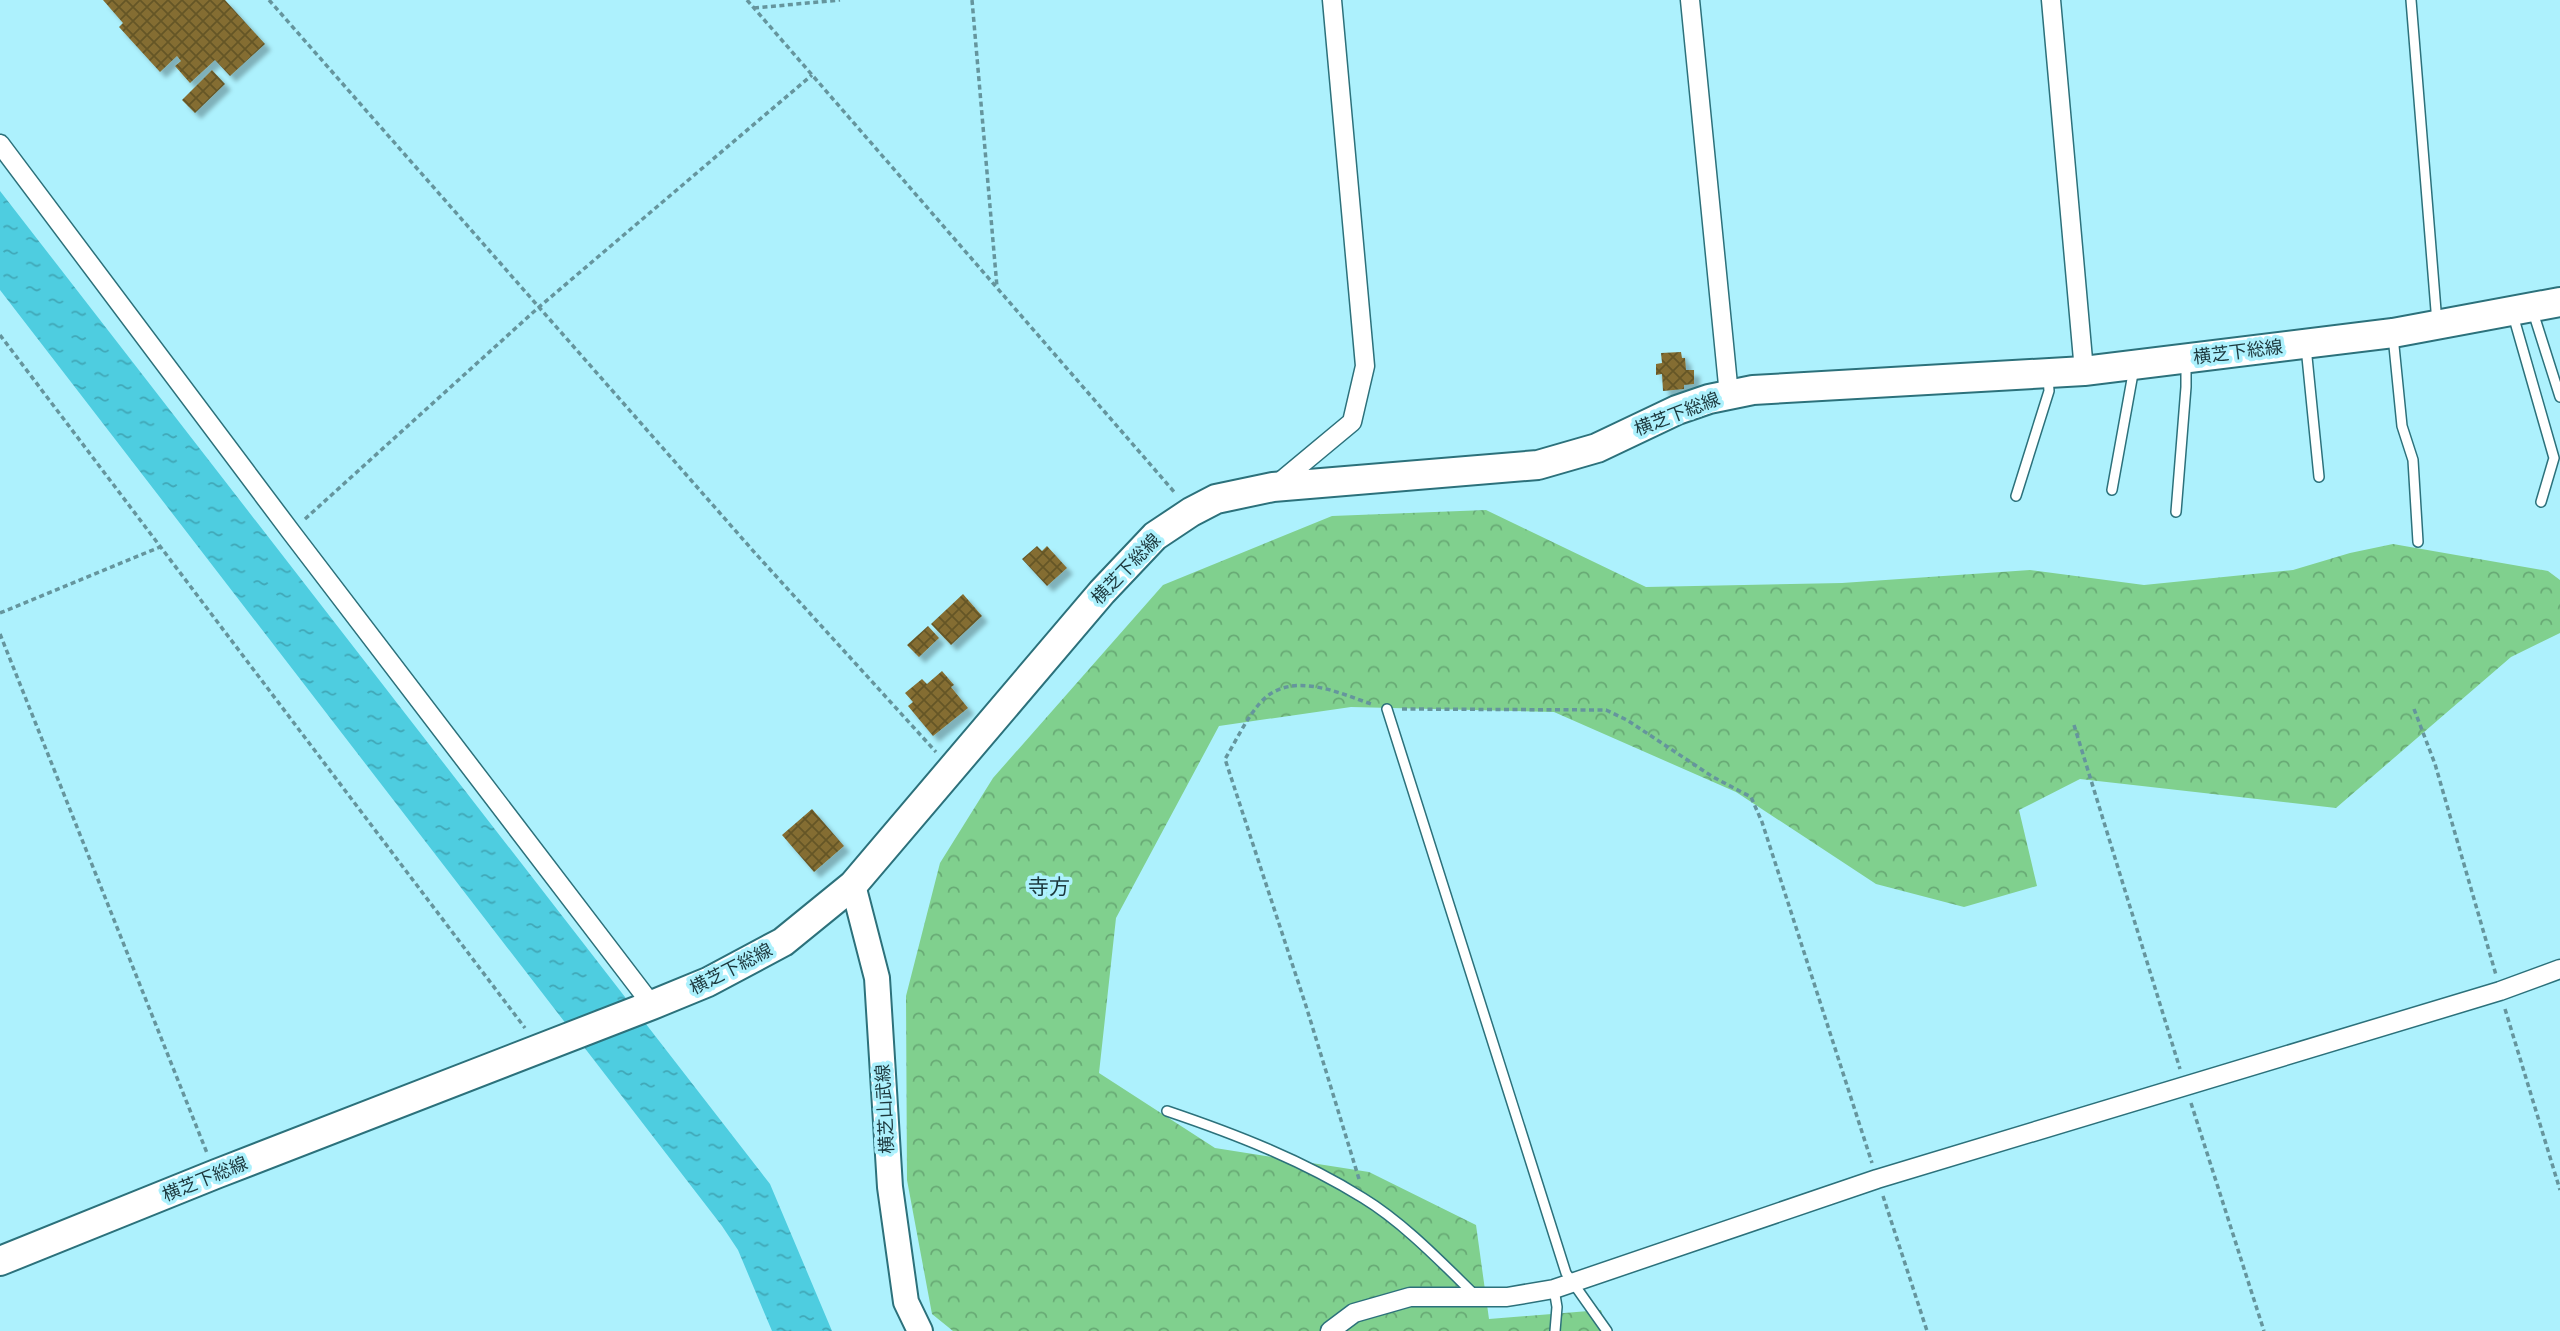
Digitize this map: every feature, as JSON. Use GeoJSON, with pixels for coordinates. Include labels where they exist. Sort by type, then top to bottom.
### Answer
{"type":"FeatureCollection","features":[{"type":"Feature","properties":{"kind":"main road","name":"横芝下総線"},"geometry":{"type":"LineString","coordinates":[[0,1261],[652,1005],[708,982],[783,942],[853,885],[1102,592],[1155,536],[1216,499],[1273,487],[1538,465],[1597,448],[1677,410],[1709,399],[1753,390],[2084,371],[2393,333],[2560,302]]}},
{"type":"Feature","properties":{"kind":"main road","name":"横芝山武線"},"geometry":{"type":"LineString","coordinates":[[853,885],[877,978],[890,1187],[906,1303],[920,1331]]}},
{"type":"Feature","properties":{"kind":"street"},"geometry":{"type":"LineString","coordinates":[[1273,487],[1352,422],[1364,366],[1332,0]]}},
{"type":"Feature","properties":{"kind":"street"},"geometry":{"type":"LineString","coordinates":[[1690,0],[1729,395]]}},
{"type":"Feature","properties":{"kind":"street"},"geometry":{"type":"LineString","coordinates":[[2051,0],[2084,371]]}},
{"type":"Feature","properties":{"kind":"street"},"geometry":{"type":"LineString","coordinates":[[0,144],[291,532],[652,1005]]}},
{"type":"Feature","properties":{"kind":"street"},"geometry":{"type":"LineString","coordinates":[[1330,1331],[1354,1313],[1410,1297],[1507,1297],[1554,1289],[1877,1179],[2500,990],[2560,969]]}},
{"type":"Feature","properties":{"kind":"lane"},"geometry":{"type":"LineString","coordinates":[[2411,0],[2437,325]]}},
{"type":"Feature","properties":{"kind":"lane"},"geometry":{"type":"LineString","coordinates":[[2521,309],[2560,397]]}},
{"type":"Feature","properties":{"kind":"lane"},"geometry":{"type":"LineString","coordinates":[[2521,309],[2554,458],[2541,502]]}},
{"type":"Feature","properties":{"kind":"lane"},"geometry":{"type":"LineString","coordinates":[[2393,333],[2402,426],[2413,460],[2418,542]]}},
{"type":"Feature","properties":{"kind":"lane"},"geometry":{"type":"LineString","coordinates":[[2305,344],[2319,477]]}},
{"type":"Feature","properties":{"kind":"lane"},"geometry":{"type":"LineString","coordinates":[[2176,512],[2186,359]]}},
{"type":"Feature","properties":{"kind":"lane"},"geometry":{"type":"LineString","coordinates":[[2112,490],[2135,365]]}},
{"type":"Feature","properties":{"kind":"lane"},"geometry":{"type":"LineString","coordinates":[[2016,496],[2049,391],[2048,373]]}},
{"type":"Feature","properties":{"kind":"lane"},"geometry":{"type":"LineString","coordinates":[[1387,709],[1566,1273],[1607,1331]]}},
{"type":"Feature","properties":{"kind":"lane"},"geometry":{"type":"LineString","coordinates":[[1167,1111],[1256,1144],[1320,1173],[1365,1199],[1428,1250],[1478,1297]]}},
{"type":"Feature","properties":{"kind":"lane"},"geometry":{"type":"LineString","coordinates":[[1554,1289],[1557,1307],[1555,1331]]}},
{"type":"Feature","properties":{"kind":"path"},"geometry":{"type":"LineString","coordinates":[[269,0],[914,730],[936,753],[954,766]]}},
{"type":"Feature","properties":{"kind":"path"},"geometry":{"type":"LineString","coordinates":[[747,0],[1191,512]]}},
{"type":"Feature","properties":{"kind":"path"},"geometry":{"type":"LineString","coordinates":[[754,8],[841,0]]}},
{"type":"Feature","properties":{"kind":"path"},"geometry":{"type":"LineString","coordinates":[[972,0],[998,289]]}},
{"type":"Feature","properties":{"kind":"path"},"geometry":{"type":"LineString","coordinates":[[291,532],[540,307],[812,75]]}},
{"type":"Feature","properties":{"kind":"path"},"geometry":{"type":"LineString","coordinates":[[0,335],[541,1049]]}},
{"type":"Feature","properties":{"kind":"path"},"geometry":{"type":"LineString","coordinates":[[0,613],[160,547]]}},
{"type":"Feature","properties":{"kind":"path"},"geometry":{"type":"LineString","coordinates":[[0,634],[216,1174]]}},
{"type":"Feature","properties":{"kind":"path"},"geometry":{"type":"LineString","coordinates":[[1365,1199],[1306,1006],[1225,759],[1259,704],[1273,691],[1292,684],[1314,686],[1387,709],[1606,710],[1637,726],[1713,777],[1751,797],[1766,835],[1927,1331]]}},
{"type":"Feature","properties":{"kind":"path"},"geometry":{"type":"LineString","coordinates":[[2414,709],[2435,764],[2560,1190]]}},
{"type":"Feature","properties":{"kind":"path"},"geometry":{"type":"LineString","coordinates":[[2074,725],[2264,1331]]}},
{"type":"Feature","properties":{"kind":"green space"},"geometry":{"type":"Polygon","coordinates":[[[1486,510],[1646,587],[1842,583],[2030,570],[2144,585],[2293,570],[2350,553],[2393,544],[2548,571],[2560,580],[2560,633],[2511,657],[2336,808],[2080,779],[2019,810],[2037,886],[1964,907],[1876,884],[1736,792],[1554,712],[1351,707],[1219,726],[1116,918],[1099,1073],[1215,1148],[1369,1172],[1476,1225],[1489,1319],[1601,1310],[1606,1331],[953,1331],[932,1314],[907,1180],[906,996],[940,863],[993,778],[1163,585],[1332,516],[1486,510]]]}},
{"type":"Feature","properties":{"kind":"water"},"geometry":{"type":"Polygon","coordinates":[[[0,191],[770,1184],[832,1331],[772,1331],[738,1250],[722,1226],[0,290],[0,191]]]}},
{"type":"Feature","properties":{"kind":"building"},"geometry":{"type":"Polygon","coordinates":[[[103,0],[225,0],[265,44],[230,76],[215,60],[190,83],[175,66],[181,61],[177,56],[160,72],[119,27],[123,23],[103,0]]]}},
{"type":"Feature","properties":{"kind":"building"},"geometry":{"type":"Polygon","coordinates":[[[212,70],[225,84],[195,113],[182,100],[212,70]]]}},
{"type":"Feature","properties":{"kind":"building"},"geometry":{"type":"Polygon","coordinates":[[[1681,352],[1682,358],[1685,358],[1686,370],[1694,370],[1694,384],[1684,385],[1684,389],[1663,391],[1662,374],[1656,375],[1656,364],[1662,363],[1661,353],[1681,352]]]}},
{"type":"Feature","properties":{"kind":"building"},"geometry":{"type":"Polygon","coordinates":[[[1037,546],[1042,551],[1047,546],[1067,568],[1047,586],[1022,559],[1037,546]]]}},
{"type":"Feature","properties":{"kind":"building"},"geometry":{"type":"Polygon","coordinates":[[[963,594],[982,616],[951,645],[931,624],[963,594]]]}},
{"type":"Feature","properties":{"kind":"building"},"geometry":{"type":"Polygon","coordinates":[[[928,626],[939,638],[919,657],[907,645],[928,626]]]}},
{"type":"Feature","properties":{"kind":"building"},"geometry":{"type":"Polygon","coordinates":[[[942,671],[968,708],[933,736],[908,706],[913,702],[905,693],[922,679],[927,684],[942,671]]]}},
{"type":"Feature","properties":{"kind":"building"},"geometry":{"type":"Polygon","coordinates":[[[812,809],[844,846],[814,872],[782,835],[812,809]]]}},
{"type":"Feature","properties":{"kind":"district","name":"寺方"},"geometry":{"type":"Point","coordinates":[1049,887]}}]}
